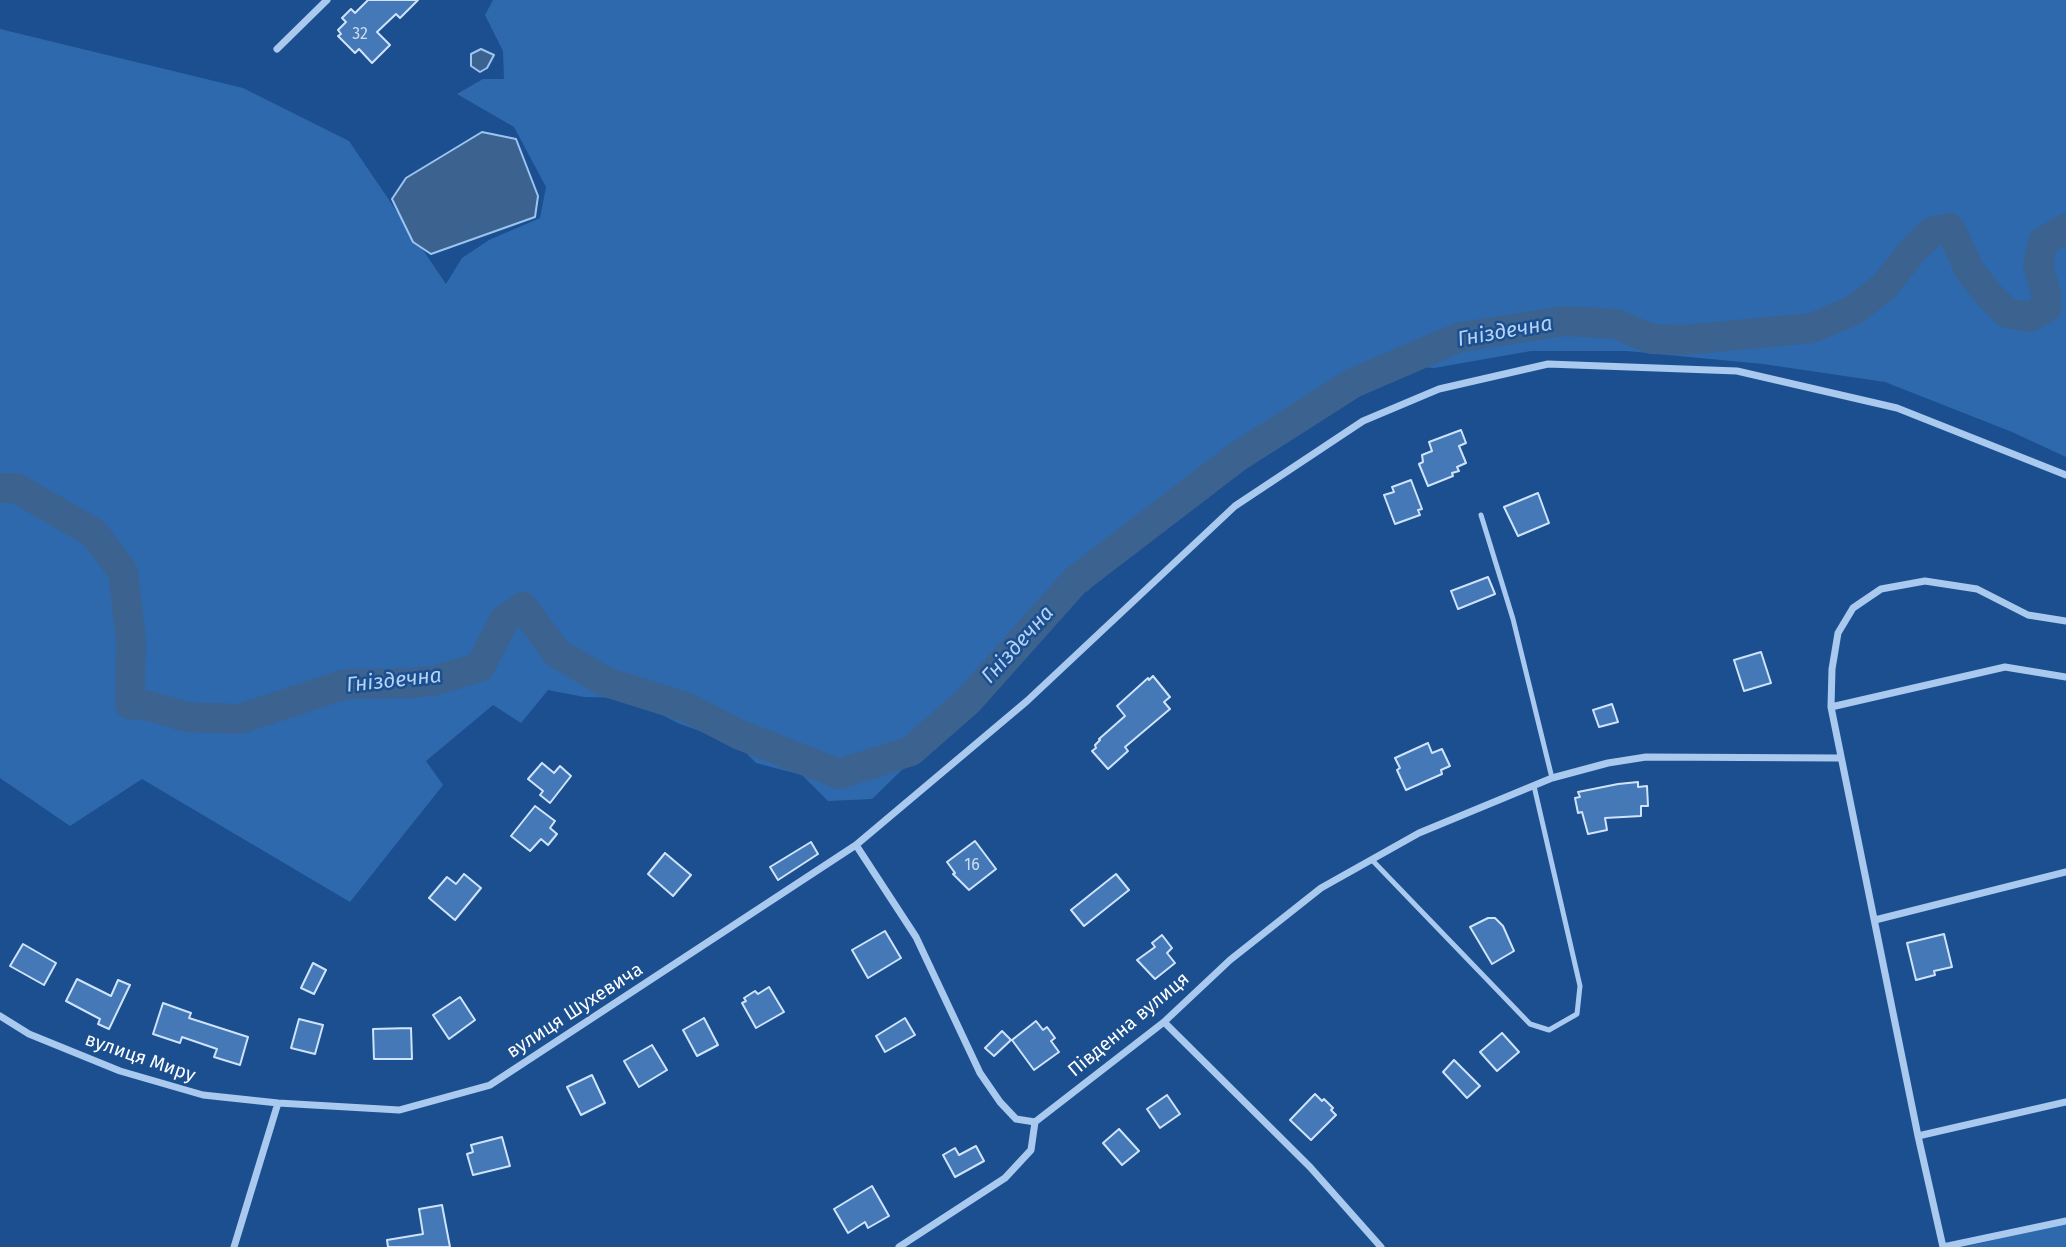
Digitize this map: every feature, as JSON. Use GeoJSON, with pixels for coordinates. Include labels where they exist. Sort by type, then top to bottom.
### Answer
{"type":"FeatureCollection","features":[{"type":"Feature","properties":{"kind":"street"},"geometry":{"type":"LineString","coordinates":[[278,49],[327,0]]}},
{"type":"Feature","properties":{"kind":"street","name":"вулиця Шухевича"},"geometry":{"type":"LineString","coordinates":[[278,1103],[399,1110],[490,1086],[856,845],[1027,701],[1235,506],[1363,421],[1439,389],[1548,364],[1737,371],[1897,408],[2066,475]]}},
{"type":"Feature","properties":{"kind":"street"},"geometry":{"type":"LineString","coordinates":[[2066,621],[2028,615],[1977,589],[1925,581],[1881,589],[1853,608],[1838,633],[1832,668],[1831,708],[1943,1247],[2066,1220]]}},
{"type":"Feature","properties":{"kind":"street"},"geometry":{"type":"LineString","coordinates":[[1831,708],[2005,667],[2066,677]]}},
{"type":"Feature","properties":{"kind":"street","name":"Південна вулиця"},"geometry":{"type":"LineString","coordinates":[[1035,1122],[1164,1022],[1230,960],[1321,888],[1419,833],[1552,778],[1608,763],[1646,757],[1840,758]]}},
{"type":"Feature","properties":{"kind":"street"},"geometry":{"type":"LineString","coordinates":[[856,845],[916,937],[980,1073],[1000,1102],[1016,1119],[1035,1122],[1031,1150],[1004,1178],[899,1247]]}},
{"type":"Feature","properties":{"kind":"street"},"geometry":{"type":"LineString","coordinates":[[1875,920],[2066,872]]}},
{"type":"Feature","properties":{"kind":"street","name":"вулиця Миру"},"geometry":{"type":"LineString","coordinates":[[0,1016],[29,1034],[120,1071],[203,1095],[278,1103]]}},
{"type":"Feature","properties":{"kind":"street"},"geometry":{"type":"LineString","coordinates":[[1164,1022],[1310,1167],[1381,1247]]}},
{"type":"Feature","properties":{"kind":"street"},"geometry":{"type":"LineString","coordinates":[[1918,1136],[2066,1102]]}},
{"type":"Feature","properties":{"kind":"street"},"geometry":{"type":"LineString","coordinates":[[234,1247],[278,1103]]}},
{"type":"Feature","properties":{"kind":"lane"},"geometry":{"type":"LineString","coordinates":[[1481,515],[1513,620],[1552,778]]}},
{"type":"Feature","properties":{"kind":"lane"},"geometry":{"type":"LineString","coordinates":[[1372,859],[1530,1024],[1549,1030],[1577,1014],[1580,986],[1534,786]]}},
{"type":"Feature","properties":{"kind":"shaded area"},"geometry":{"type":"Polygon","coordinates":[[[493,0],[2066,0],[2066,457],[2012,432],[1885,382],[1763,364],[1627,351],[1531,351],[1434,368],[1378,364],[1287,408],[1170,492],[1135,525],[1112,565],[1088,591],[1044,610],[1019,641],[1013,663],[966,685],[948,725],[872,799],[828,801],[802,775],[756,763],[737,744],[680,724],[628,698],[584,697],[548,690],[521,723],[493,705],[426,761],[443,785],[350,902],[142,779],[70,826],[0,778],[0,29],[243,88],[349,141],[446,284],[462,258],[489,240],[540,218],[546,187],[514,127],[457,94],[483,79],[504,79],[503,51],[485,15],[493,0]]]}},
{"type":"Feature","properties":{"kind":"shaded area"},"geometry":{"type":"Polygon","coordinates":[[[481,49],[494,55],[487,68],[480,72],[471,66],[471,54],[481,49]]]}},
{"type":"Feature","properties":{"kind":"shaded area"},"geometry":{"type":"Polygon","coordinates":[[[482,132],[516,139],[538,196],[535,217],[431,254],[413,242],[392,199],[406,178],[482,132]]]}},
{"type":"Feature","properties":{"kind":"shaded area"},"geometry":{"type":"Polygon","coordinates":[[[2066,1223],[2066,1247],[1964,1247],[2066,1223]]]}},
{"type":"Feature","properties":{"kind":"building"},"geometry":{"type":"Polygon","coordinates":[[[368,0],[418,0],[400,18],[396,14],[377,32],[390,45],[372,63],[359,49],[355,53],[338,36],[341,34],[338,30],[346,22],[342,18],[351,9],[355,13],[368,0]]]}},
{"type":"Feature","properties":{"kind":"building"},"geometry":{"type":"Polygon","coordinates":[[[1461,430],[1466,443],[1459,446],[1466,463],[1457,467],[1459,471],[1452,473],[1453,476],[1428,486],[1419,464],[1423,462],[1422,455],[1432,451],[1429,442],[1461,430]]]}},
{"type":"Feature","properties":{"kind":"building"},"geometry":{"type":"Polygon","coordinates":[[[1411,480],[1422,509],[1418,510],[1420,515],[1395,524],[1384,495],[1394,492],[1392,487],[1411,480]]]}},
{"type":"Feature","properties":{"kind":"building"},"geometry":{"type":"Polygon","coordinates":[[[1538,493],[1549,523],[1518,536],[1504,507],[1538,493]]]}},
{"type":"Feature","properties":{"kind":"building"},"geometry":{"type":"Polygon","coordinates":[[[1488,577],[1495,594],[1458,609],[1451,591],[1488,577]]]}},
{"type":"Feature","properties":{"kind":"building"},"geometry":{"type":"Polygon","coordinates":[[[1761,652],[1771,683],[1744,691],[1734,660],[1761,652]]]}},
{"type":"Feature","properties":{"kind":"building"},"geometry":{"type":"Polygon","coordinates":[[[1153,676],[1170,697],[1164,702],[1170,709],[1125,747],[1128,751],[1108,769],[1092,751],[1099,739],[1125,716],[1117,706],[1153,676]]]}},
{"type":"Feature","properties":{"kind":"building"},"geometry":{"type":"Polygon","coordinates":[[[1612,704],[1618,722],[1599,727],[1593,710],[1612,704]]]}},
{"type":"Feature","properties":{"kind":"building"},"geometry":{"type":"Polygon","coordinates":[[[1428,743],[1432,753],[1442,749],[1450,766],[1441,770],[1442,774],[1406,790],[1395,758],[1428,743]]]}},
{"type":"Feature","properties":{"kind":"building"},"geometry":{"type":"Polygon","coordinates":[[[542,763],[554,773],[560,766],[571,776],[550,803],[540,795],[543,791],[528,779],[542,763]]]}},
{"type":"Feature","properties":{"kind":"building"},"geometry":{"type":"Polygon","coordinates":[[[1638,782],[1638,787],[1647,786],[1648,806],[1641,806],[1641,816],[1605,818],[1607,830],[1588,834],[1582,812],[1578,813],[1575,798],[1580,797],[1578,792],[1638,782]]]}},
{"type":"Feature","properties":{"kind":"building"},"geometry":{"type":"Polygon","coordinates":[[[535,806],[555,821],[550,828],[557,834],[548,845],[541,839],[530,851],[511,836],[535,806]]]}},
{"type":"Feature","properties":{"kind":"building"},"geometry":{"type":"Polygon","coordinates":[[[975,841],[996,869],[969,890],[953,874],[955,873],[947,862],[975,841]]]}},
{"type":"Feature","properties":{"kind":"building"},"geometry":{"type":"Polygon","coordinates":[[[811,842],[818,854],[778,880],[770,867],[811,842]]]}},
{"type":"Feature","properties":{"kind":"building"},"geometry":{"type":"Polygon","coordinates":[[[665,853],[691,875],[673,896],[648,874],[665,853]]]}},
{"type":"Feature","properties":{"kind":"building"},"geometry":{"type":"Polygon","coordinates":[[[464,874],[481,888],[455,920],[429,898],[447,877],[456,884],[464,874]]]}},
{"type":"Feature","properties":{"kind":"building"},"geometry":{"type":"Polygon","coordinates":[[[1116,874],[1129,890],[1084,926],[1071,910],[1116,874]]]}},
{"type":"Feature","properties":{"kind":"building"},"geometry":{"type":"Polygon","coordinates":[[[1488,918],[1495,918],[1503,926],[1514,951],[1492,964],[1470,927],[1488,918]]]}},
{"type":"Feature","properties":{"kind":"building"},"geometry":{"type":"Polygon","coordinates":[[[885,931],[901,958],[868,978],[852,950],[885,931]]]}},
{"type":"Feature","properties":{"kind":"building"},"geometry":{"type":"Polygon","coordinates":[[[1944,934],[1952,967],[1934,971],[1935,975],[1916,980],[1907,943],[1944,934]]]}},
{"type":"Feature","properties":{"kind":"building"},"geometry":{"type":"Polygon","coordinates":[[[1162,935],[1172,948],[1167,953],[1175,963],[1155,979],[1137,960],[1155,947],[1152,943],[1162,935]]]}},
{"type":"Feature","properties":{"kind":"building"},"geometry":{"type":"Polygon","coordinates":[[[23,944],[56,963],[44,985],[10,966],[23,944]]]}},
{"type":"Feature","properties":{"kind":"building"},"geometry":{"type":"Polygon","coordinates":[[[313,963],[326,970],[314,994],[301,988],[313,963]]]}},
{"type":"Feature","properties":{"kind":"building"},"geometry":{"type":"Polygon","coordinates":[[[77,979],[111,996],[118,980],[130,985],[109,1029],[98,1024],[100,1019],[66,1001],[77,979]]]}},
{"type":"Feature","properties":{"kind":"building"},"geometry":{"type":"Polygon","coordinates":[[[769,987],[784,1012],[756,1028],[742,1003],[746,1001],[744,998],[755,991],[758,994],[769,987]]]}},
{"type":"Feature","properties":{"kind":"building"},"geometry":{"type":"Polygon","coordinates":[[[460,997],[475,1020],[449,1039],[433,1015],[460,997]]]}},
{"type":"Feature","properties":{"kind":"building"},"geometry":{"type":"Polygon","coordinates":[[[163,1003],[191,1013],[189,1018],[248,1037],[240,1065],[214,1057],[217,1049],[182,1037],[180,1043],[153,1034],[163,1003]]]}},
{"type":"Feature","properties":{"kind":"building"},"geometry":{"type":"Polygon","coordinates":[[[704,1018],[718,1045],[697,1056],[683,1030],[704,1018]]]}},
{"type":"Feature","properties":{"kind":"building"},"geometry":{"type":"Polygon","coordinates":[[[905,1018],[915,1035],[885,1052],[876,1036],[905,1018]]]}},
{"type":"Feature","properties":{"kind":"building"},"geometry":{"type":"Polygon","coordinates":[[[299,1019],[323,1025],[315,1054],[291,1048],[299,1019]]]}},
{"type":"Feature","properties":{"kind":"building"},"geometry":{"type":"Polygon","coordinates":[[[1036,1021],[1043,1030],[1047,1027],[1055,1038],[1051,1041],[1059,1052],[1034,1070],[1012,1040],[1036,1021]]]}},
{"type":"Feature","properties":{"kind":"building"},"geometry":{"type":"Polygon","coordinates":[[[411,1028],[412,1059],[374,1059],[373,1029],[411,1028]]]}},
{"type":"Feature","properties":{"kind":"building"},"geometry":{"type":"Polygon","coordinates":[[[1002,1031],[1011,1040],[994,1056],[985,1048],[1002,1031]]]}},
{"type":"Feature","properties":{"kind":"building"},"geometry":{"type":"Polygon","coordinates":[[[1502,1033],[1519,1052],[1497,1071],[1480,1052],[1502,1033]]]}},
{"type":"Feature","properties":{"kind":"building"},"geometry":{"type":"Polygon","coordinates":[[[652,1045],[667,1070],[639,1087],[624,1061],[652,1045]]]}},
{"type":"Feature","properties":{"kind":"building"},"geometry":{"type":"Polygon","coordinates":[[[1454,1060],[1480,1086],[1467,1098],[1443,1072],[1454,1060]]]}},
{"type":"Feature","properties":{"kind":"building"},"geometry":{"type":"Polygon","coordinates":[[[592,1075],[605,1103],[581,1115],[567,1087],[592,1075]]]}},
{"type":"Feature","properties":{"kind":"building"},"geometry":{"type":"Polygon","coordinates":[[[1315,1094],[1333,1108],[1331,1110],[1336,1115],[1311,1140],[1290,1120],[1315,1094]]]}},
{"type":"Feature","properties":{"kind":"building"},"geometry":{"type":"Polygon","coordinates":[[[1167,1095],[1180,1114],[1160,1128],[1147,1109],[1167,1095]]]}},
{"type":"Feature","properties":{"kind":"building"},"geometry":{"type":"Polygon","coordinates":[[[1119,1129],[1139,1151],[1122,1165],[1103,1143],[1119,1129]]]}},
{"type":"Feature","properties":{"kind":"building"},"geometry":{"type":"Polygon","coordinates":[[[502,1137],[510,1166],[473,1175],[467,1154],[473,1152],[471,1145],[502,1137]]]}},
{"type":"Feature","properties":{"kind":"building"},"geometry":{"type":"Polygon","coordinates":[[[976,1146],[984,1161],[955,1177],[943,1155],[955,1148],[959,1155],[976,1146]]]}},
{"type":"Feature","properties":{"kind":"building"},"geometry":{"type":"Polygon","coordinates":[[[872,1186],[889,1216],[868,1228],[865,1222],[848,1233],[834,1209],[872,1186]]]}},
{"type":"Feature","properties":{"kind":"building"},"geometry":{"type":"Polygon","coordinates":[[[442,1205],[450,1247],[388,1247],[387,1240],[423,1234],[419,1209],[442,1205]]]}},
{"type":"Feature","properties":{"kind":"waterway","name":"Гніздечна"},"geometry":{"type":"LineString","coordinates":[[0,488],[16,488],[94,533],[123,572],[131,639],[130,704],[149,706],[187,717],[240,719],[346,684],[437,680],[480,667],[504,620],[523,607],[557,653],[606,682],[686,707],[738,734],[839,774],[911,751],[968,701],[1075,581],[1237,457],[1353,383],[1460,337],[1565,321],[1616,324],[1651,339],[1683,340],[1812,328],[1854,310],[1884,287],[1912,251],[1932,232],[1950,228],[1970,271],[1990,296],[2007,313],[2030,317],[2047,307],[2038,265],[2043,242],[2066,228]]}}]}
